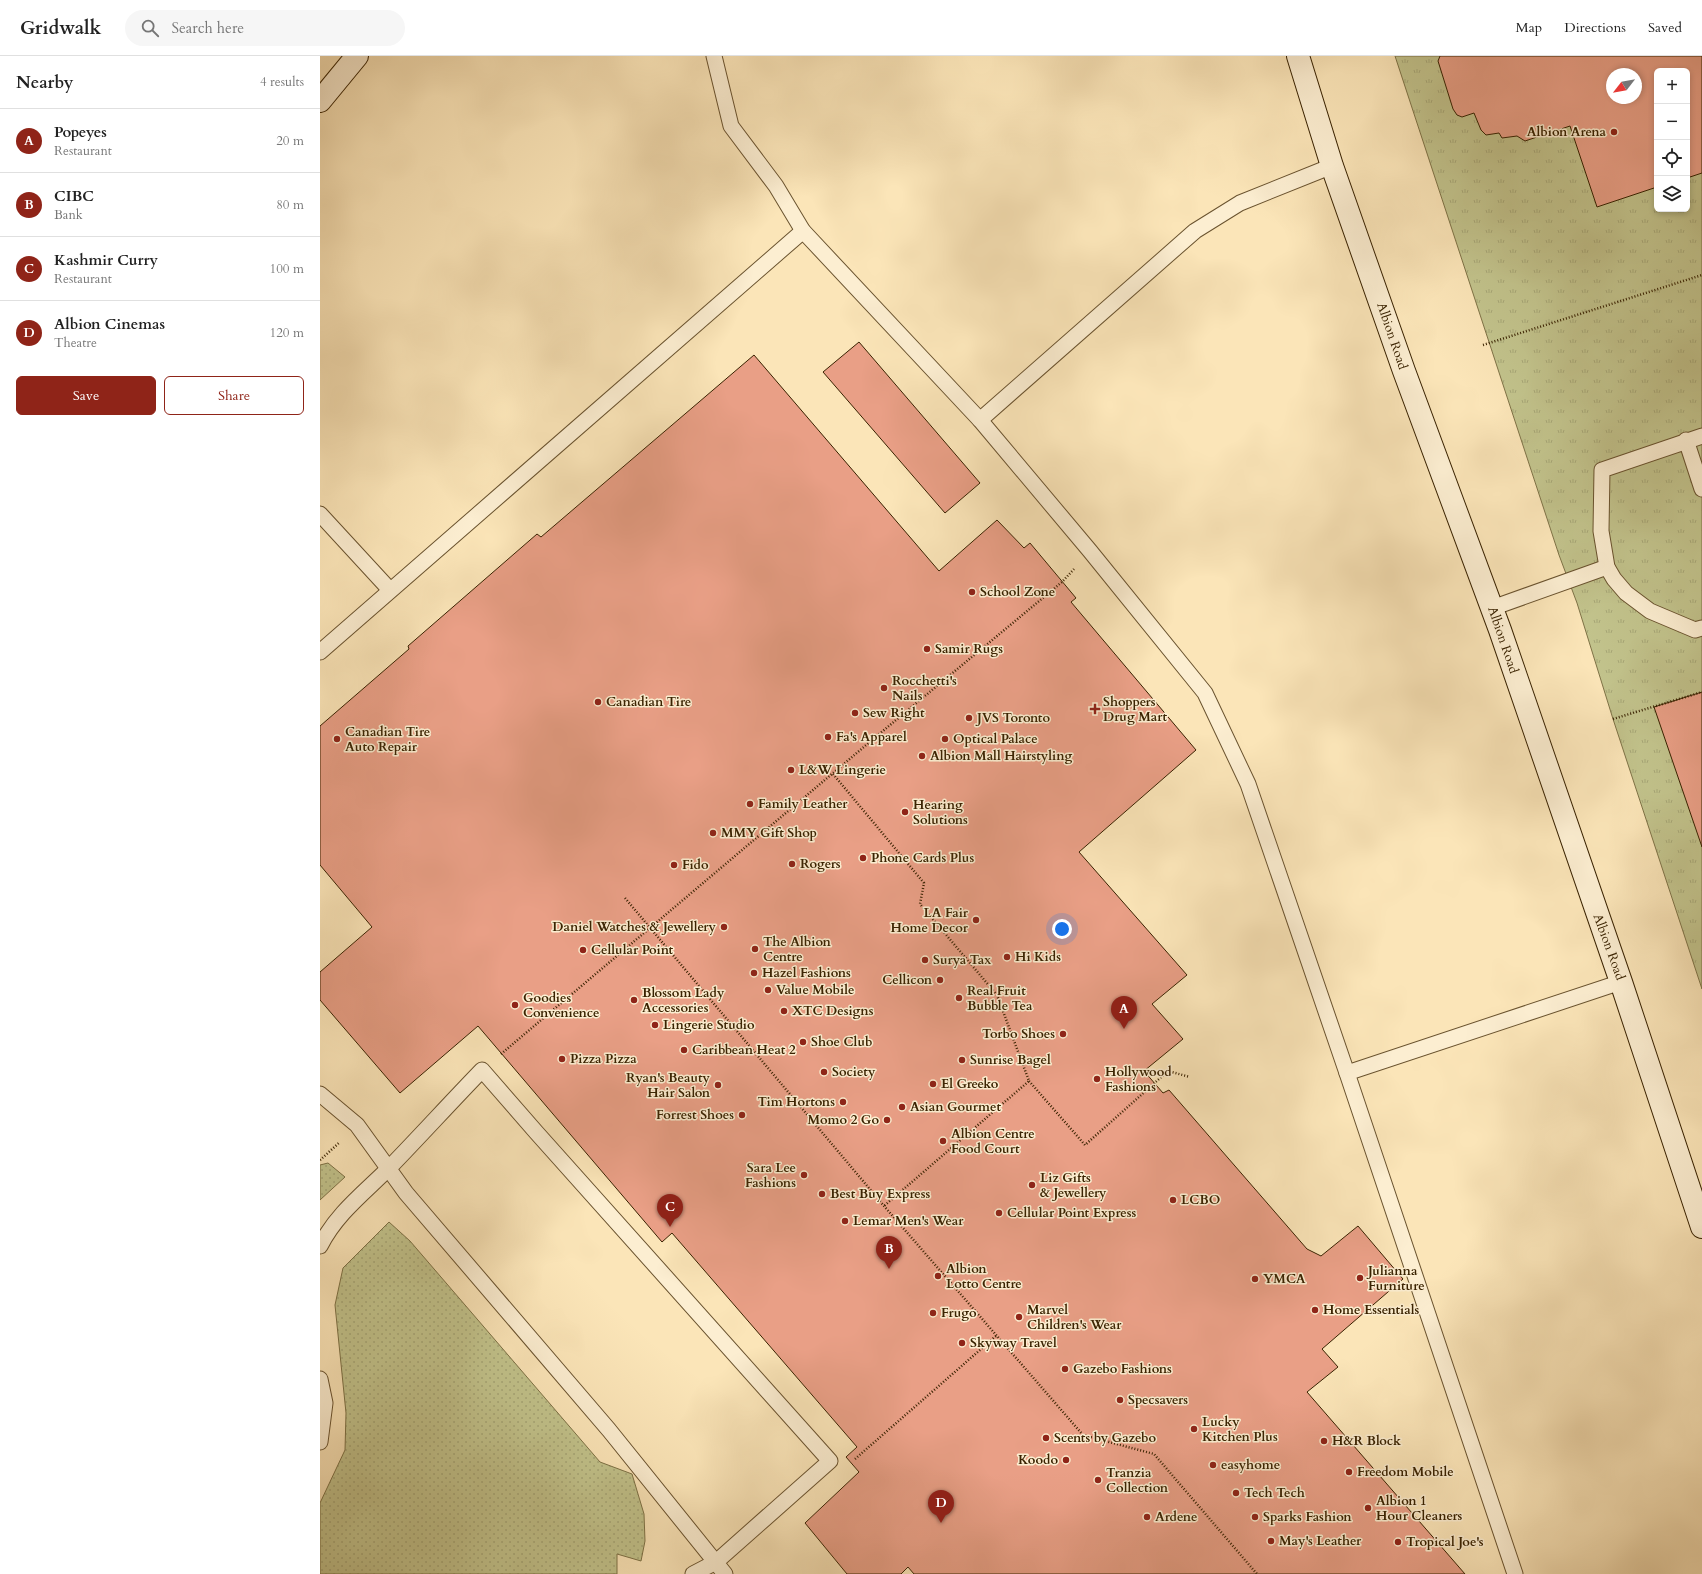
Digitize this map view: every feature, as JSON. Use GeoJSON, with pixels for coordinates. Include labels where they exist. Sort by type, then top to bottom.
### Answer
{"type":"FeatureCollection","features":[{"type":"Feature","properties":{"kind":"main road"},"geometry":{"type":"LineString","coordinates":[[320,101],[357,56]]}},
{"type":"Feature","properties":{"kind":"main road","name":"Albion Road"},"geometry":{"type":"LineString","coordinates":[[1298,56],[1332,166],[1404,371],[1492,608],[1621,982],[1702,1227]]}},
{"type":"Feature","properties":{"kind":"lane"},"geometry":{"type":"LineString","coordinates":[[714,56],[731,126],[776,186],[803,231],[980,420],[1090,551],[1205,694],[1248,784],[1516,1574]]}},
{"type":"Feature","properties":{"kind":"lane"},"geometry":{"type":"LineString","coordinates":[[980,420],[1195,231],[1240,204],[1332,166]]}},
{"type":"Feature","properties":{"kind":"lane"},"geometry":{"type":"LineString","coordinates":[[320,652],[803,231]]}},
{"type":"Feature","properties":{"kind":"lane"},"geometry":{"type":"LineString","coordinates":[[1702,436],[1686,440],[1602,470],[1601,531],[1607,567],[1614,579],[1626,593],[1650,611],[1695,630],[1702,628]]}},
{"type":"Feature","properties":{"kind":"lane"},"geometry":{"type":"LineString","coordinates":[[1686,440],[1702,489]]}},
{"type":"Feature","properties":{"kind":"lane"},"geometry":{"type":"LineString","coordinates":[[320,514],[390,590]]}},
{"type":"Feature","properties":{"kind":"lane"},"geometry":{"type":"LineString","coordinates":[[1492,608],[1607,567]]}},
{"type":"Feature","properties":{"kind":"lane"},"geometry":{"type":"LineString","coordinates":[[1347,1073],[1621,982]]}},
{"type":"Feature","properties":{"kind":"lane"},"geometry":{"type":"LineString","coordinates":[[320,1246],[328,1230],[355,1200],[389,1168],[482,1070],[830,1461],[716,1562],[693,1574]]}},
{"type":"Feature","properties":{"kind":"lane"},"geometry":{"type":"LineString","coordinates":[[320,1094],[357,1125],[406,1193],[609,1430],[725,1574]]}},
{"type":"Feature","properties":{"kind":"lane"},"geometry":{"type":"LineString","coordinates":[[320,1380],[324,1403],[320,1442]]}},
{"type":"Feature","properties":{"kind":"path"},"geometry":{"type":"LineString","coordinates":[[1483,345],[1702,275]]}},
{"type":"Feature","properties":{"kind":"path"},"geometry":{"type":"LineString","coordinates":[[482,1070],[1062,582],[1090,551]]}},
{"type":"Feature","properties":{"kind":"path"},"geometry":{"type":"LineString","coordinates":[[1613,720],[1702,692]]}},
{"type":"Feature","properties":{"kind":"path"},"geometry":{"type":"LineString","coordinates":[[833,774],[924,883],[920,904],[996,995],[1029,1081],[1085,1145],[1168,1071],[1190,1077]]}},
{"type":"Feature","properties":{"kind":"path"},"geometry":{"type":"LineString","coordinates":[[625,898],[884,1206],[1083,1435],[1154,1454],[1257,1574]]}},
{"type":"Feature","properties":{"kind":"path"},"geometry":{"type":"LineString","coordinates":[[884,1206],[1029,1081]]}},
{"type":"Feature","properties":{"kind":"path"},"geometry":{"type":"LineString","coordinates":[[830,1461],[844,1467],[848,1465],[996,1336]]}},
{"type":"Feature","properties":{"kind":"green space","name":"Albion Arena"},"geometry":{"type":"Polygon","coordinates":[[[1395,56],[1702,56],[1702,989],[1613,719],[1577,603],[1559,555],[1395,56]]]}},
{"type":"Feature","properties":{"kind":"green space"},"geometry":{"type":"Polygon","coordinates":[[[328,1163],[345,1177],[320,1200],[320,1165],[328,1163]]]}},
{"type":"Feature","properties":{"kind":"green space"},"geometry":{"type":"Polygon","coordinates":[[[389,1222],[410,1241],[600,1462],[632,1474],[644,1514],[645,1541],[641,1561],[617,1554],[617,1574],[320,1574],[320,1503],[345,1450],[346,1413],[335,1305],[343,1268],[389,1222]]]}},
{"type":"Feature","properties":{"kind":"building","name":"Albion Arena"},"geometry":{"type":"Polygon","coordinates":[[[1440,56],[1702,56],[1702,173],[1690,177],[1690,68],[1654,68],[1654,188],[1597,207],[1570,126],[1525,141],[1517,136],[1502,138],[1499,133],[1486,135],[1481,130],[1474,113],[1462,117],[1457,115],[1453,109],[1438,61],[1440,56]]]}},
{"type":"Feature","properties":{"kind":"building"},"geometry":{"type":"Polygon","coordinates":[[[859,342],[980,483],[945,513],[823,372],[859,342]]]}},
{"type":"Feature","properties":{"kind":"building","name":"The Albion Centre"},"geometry":{"type":"Polygon","coordinates":[[[754,355],[939,571],[997,520],[1024,548],[1030,543],[1076,598],[1071,602],[1196,750],[1079,852],[1187,975],[1152,1004],[1183,1039],[1144,1071],[1163,1093],[1169,1090],[1307,1249],[1321,1256],[1358,1226],[1403,1279],[1322,1349],[1338,1367],[1307,1392],[1465,1574],[914,1574],[908,1567],[901,1574],[847,1574],[805,1523],[859,1472],[846,1457],[857,1447],[672,1233],[662,1242],[478,1026],[400,1093],[320,1000],[320,972],[372,927],[320,865],[320,726],[409,649],[408,646],[537,534],[541,537],[754,355]]]}},
{"type":"Feature","properties":{"kind":"building"},"geometry":{"type":"Polygon","coordinates":[[[1702,692],[1702,847],[1654,707],[1702,692]]]}},
{"type":"Feature","properties":{"kind":"place","name":"Albion Arena"},"geometry":{"type":"Point","coordinates":[1614,132]}},
{"type":"Feature","properties":{"kind":"place","name":"School Zone"},"geometry":{"type":"Point","coordinates":[972,592]}},
{"type":"Feature","properties":{"kind":"place","name":"Samir Rugs"},"geometry":{"type":"Point","coordinates":[927,649]}},
{"type":"Feature","properties":{"kind":"place","name":"Rocchetti's Nails"},"geometry":{"type":"Point","coordinates":[884,688]}},
{"type":"Feature","properties":{"kind":"place","name":"Canadian Tire"},"geometry":{"type":"Point","coordinates":[598,702]}},
{"type":"Feature","properties":{"kind":"place","name":"Shoppers Drug Mart"},"geometry":{"type":"Point","coordinates":[1095,709]}},
{"type":"Feature","properties":{"kind":"place","name":"Sew Right"},"geometry":{"type":"Point","coordinates":[855,713]}},
{"type":"Feature","properties":{"kind":"place","name":"JVS Toronto"},"geometry":{"type":"Point","coordinates":[969,718]}},
{"type":"Feature","properties":{"kind":"place","name":"Fa's Apparel"},"geometry":{"type":"Point","coordinates":[828,737]}},
{"type":"Feature","properties":{"kind":"place","name":"Canadian Tire Auto Repair"},"geometry":{"type":"Point","coordinates":[337,739]}},
{"type":"Feature","properties":{"kind":"place","name":"Optical Palace"},"geometry":{"type":"Point","coordinates":[945,739]}},
{"type":"Feature","properties":{"kind":"place","name":"Albion Mall Hairstyling"},"geometry":{"type":"Point","coordinates":[922,756]}},
{"type":"Feature","properties":{"kind":"place","name":"L&W Lingerie"},"geometry":{"type":"Point","coordinates":[791,770]}},
{"type":"Feature","properties":{"kind":"place","name":"Family Leather"},"geometry":{"type":"Point","coordinates":[750,804]}},
{"type":"Feature","properties":{"kind":"place","name":"Hearing Solutions"},"geometry":{"type":"Point","coordinates":[905,812]}},
{"type":"Feature","properties":{"kind":"place","name":"MMY Gift Shop"},"geometry":{"type":"Point","coordinates":[713,833]}},
{"type":"Feature","properties":{"kind":"place","name":"Phone Cards Plus"},"geometry":{"type":"Point","coordinates":[863,858]}},
{"type":"Feature","properties":{"kind":"place","name":"Rogers"},"geometry":{"type":"Point","coordinates":[792,864]}},
{"type":"Feature","properties":{"kind":"place","name":"Fido"},"geometry":{"type":"Point","coordinates":[674,865]}},
{"type":"Feature","properties":{"kind":"place","name":"LA Fair Home Decor"},"geometry":{"type":"Point","coordinates":[976,920]}},
{"type":"Feature","properties":{"kind":"place","name":"Daniel Watches & Jewellery"},"geometry":{"type":"Point","coordinates":[724,927]}},
{"type":"Feature","properties":{"kind":"place","name":"The Albion Centre"},"geometry":{"type":"Point","coordinates":[755,949]}},
{"type":"Feature","properties":{"kind":"place","name":"Cellular Point"},"geometry":{"type":"Point","coordinates":[583,950]}},
{"type":"Feature","properties":{"kind":"place","name":"Hi Kids"},"geometry":{"type":"Point","coordinates":[1007,957]}},
{"type":"Feature","properties":{"kind":"place","name":"Surya Tax"},"geometry":{"type":"Point","coordinates":[925,960]}},
{"type":"Feature","properties":{"kind":"place","name":"Hazel Fashions"},"geometry":{"type":"Point","coordinates":[754,973]}},
{"type":"Feature","properties":{"kind":"place","name":"Cellicon"},"geometry":{"type":"Point","coordinates":[940,980]}},
{"type":"Feature","properties":{"kind":"place","name":"Value Mobile"},"geometry":{"type":"Point","coordinates":[768,990]}},
{"type":"Feature","properties":{"kind":"place","name":"Real Fruit Bubble Tea"},"geometry":{"type":"Point","coordinates":[959,998]}},
{"type":"Feature","properties":{"kind":"place","name":"Blossom Lady Accessories"},"geometry":{"type":"Point","coordinates":[634,1000]}},
{"type":"Feature","properties":{"kind":"place","name":"Goodies Convenience"},"geometry":{"type":"Point","coordinates":[515,1005]}},
{"type":"Feature","properties":{"kind":"place","name":"XTC Designs"},"geometry":{"type":"Point","coordinates":[784,1011]}},
{"type":"Feature","properties":{"kind":"place","name":"Lingerie Studio"},"geometry":{"type":"Point","coordinates":[655,1025]}},
{"type":"Feature","properties":{"kind":"place","name":"Popeyes"},"geometry":{"type":"Point","coordinates":[1124,1029]}},
{"type":"Feature","properties":{"kind":"place","name":"Torbo Shoes"},"geometry":{"type":"Point","coordinates":[1063,1034]}},
{"type":"Feature","properties":{"kind":"place","name":"Shoe Club"},"geometry":{"type":"Point","coordinates":[803,1042]}},
{"type":"Feature","properties":{"kind":"place","name":"Caribbean Heat 2"},"geometry":{"type":"Point","coordinates":[684,1050]}},
{"type":"Feature","properties":{"kind":"place","name":"Pizza Pizza"},"geometry":{"type":"Point","coordinates":[562,1059]}},
{"type":"Feature","properties":{"kind":"place","name":"Sunrise Bagel"},"geometry":{"type":"Point","coordinates":[962,1060]}},
{"type":"Feature","properties":{"kind":"place","name":"Society"},"geometry":{"type":"Point","coordinates":[824,1072]}},
{"type":"Feature","properties":{"kind":"place","name":"Hollywood Fashions"},"geometry":{"type":"Point","coordinates":[1097,1079]}},
{"type":"Feature","properties":{"kind":"place","name":"El Greeko"},"geometry":{"type":"Point","coordinates":[933,1084]}},
{"type":"Feature","properties":{"kind":"place","name":"Ryan's Beauty Hair Salon"},"geometry":{"type":"Point","coordinates":[718,1085]}},
{"type":"Feature","properties":{"kind":"place","name":"Tim Hortons"},"geometry":{"type":"Point","coordinates":[843,1102]}},
{"type":"Feature","properties":{"kind":"place","name":"Asian Gourmet"},"geometry":{"type":"Point","coordinates":[902,1107]}},
{"type":"Feature","properties":{"kind":"place","name":"Forrest Shoes"},"geometry":{"type":"Point","coordinates":[742,1115]}},
{"type":"Feature","properties":{"kind":"place","name":"Momo 2 Go"},"geometry":{"type":"Point","coordinates":[887,1120]}},
{"type":"Feature","properties":{"kind":"place","name":"Albion Centre Food Court"},"geometry":{"type":"Point","coordinates":[943,1141]}},
{"type":"Feature","properties":{"kind":"place","name":"Sara Lee Fashions"},"geometry":{"type":"Point","coordinates":[804,1175]}},
{"type":"Feature","properties":{"kind":"place","name":"Liz Gifts & Jewellery"},"geometry":{"type":"Point","coordinates":[1032,1185]}},
{"type":"Feature","properties":{"kind":"place","name":"Best Buy Express"},"geometry":{"type":"Point","coordinates":[822,1194]}},
{"type":"Feature","properties":{"kind":"place","name":"LCBO"},"geometry":{"type":"Point","coordinates":[1173,1200]}},
{"type":"Feature","properties":{"kind":"place","name":"Cellular Point Express"},"geometry":{"type":"Point","coordinates":[999,1213]}},
{"type":"Feature","properties":{"kind":"place","name":"Lemar Men's Wear"},"geometry":{"type":"Point","coordinates":[845,1221]}},
{"type":"Feature","properties":{"kind":"place","name":"Kashmir Curry"},"geometry":{"type":"Point","coordinates":[670,1227]}},
{"type":"Feature","properties":{"kind":"place","name":"CIBC"},"geometry":{"type":"Point","coordinates":[889,1269]}},
{"type":"Feature","properties":{"kind":"place","name":"Albion Lotto Centre"},"geometry":{"type":"Point","coordinates":[938,1276]}},
{"type":"Feature","properties":{"kind":"place","name":"Julianna Furniture"},"geometry":{"type":"Point","coordinates":[1360,1278]}},
{"type":"Feature","properties":{"kind":"place","name":"YMCA"},"geometry":{"type":"Point","coordinates":[1255,1279]}},
{"type":"Feature","properties":{"kind":"place","name":"Home Essentials"},"geometry":{"type":"Point","coordinates":[1315,1310]}},
{"type":"Feature","properties":{"kind":"place","name":"Frugo"},"geometry":{"type":"Point","coordinates":[933,1313]}},
{"type":"Feature","properties":{"kind":"place","name":"Marvel Children's Wear"},"geometry":{"type":"Point","coordinates":[1019,1317]}},
{"type":"Feature","properties":{"kind":"place","name":"Skyway Travel"},"geometry":{"type":"Point","coordinates":[962,1343]}},
{"type":"Feature","properties":{"kind":"place","name":"Gazebo Fashions"},"geometry":{"type":"Point","coordinates":[1065,1369]}},
{"type":"Feature","properties":{"kind":"place","name":"Specsavers"},"geometry":{"type":"Point","coordinates":[1120,1400]}},
{"type":"Feature","properties":{"kind":"place","name":"Lucky Kitchen Plus"},"geometry":{"type":"Point","coordinates":[1194,1429]}},
{"type":"Feature","properties":{"kind":"place","name":"Scents by Gazebo"},"geometry":{"type":"Point","coordinates":[1046,1438]}},
{"type":"Feature","properties":{"kind":"place","name":"H&R Block"},"geometry":{"type":"Point","coordinates":[1324,1441]}},
{"type":"Feature","properties":{"kind":"place","name":"Koodo"},"geometry":{"type":"Point","coordinates":[1066,1460]}},
{"type":"Feature","properties":{"kind":"place","name":"easyhome"},"geometry":{"type":"Point","coordinates":[1213,1465]}},
{"type":"Feature","properties":{"kind":"place","name":"Freedom Mobile"},"geometry":{"type":"Point","coordinates":[1349,1472]}},
{"type":"Feature","properties":{"kind":"place","name":"Tranzia Collection"},"geometry":{"type":"Point","coordinates":[1098,1480]}},
{"type":"Feature","properties":{"kind":"place","name":"Tech Tech"},"geometry":{"type":"Point","coordinates":[1236,1493]}},
{"type":"Feature","properties":{"kind":"place","name":"Albion 1 Hour Cleaners"},"geometry":{"type":"Point","coordinates":[1368,1508]}},
{"type":"Feature","properties":{"kind":"place","name":"Ardene"},"geometry":{"type":"Point","coordinates":[1147,1517]}},
{"type":"Feature","properties":{"kind":"place","name":"Sparks Fashion"},"geometry":{"type":"Point","coordinates":[1255,1517]}},
{"type":"Feature","properties":{"kind":"place","name":"Albion Cinemas"},"geometry":{"type":"Point","coordinates":[941,1523]}},
{"type":"Feature","properties":{"kind":"place","name":"May's Leather"},"geometry":{"type":"Point","coordinates":[1271,1541]}},
{"type":"Feature","properties":{"kind":"place","name":"Tropical Joe's"},"geometry":{"type":"Point","coordinates":[1398,1542]}}]}
